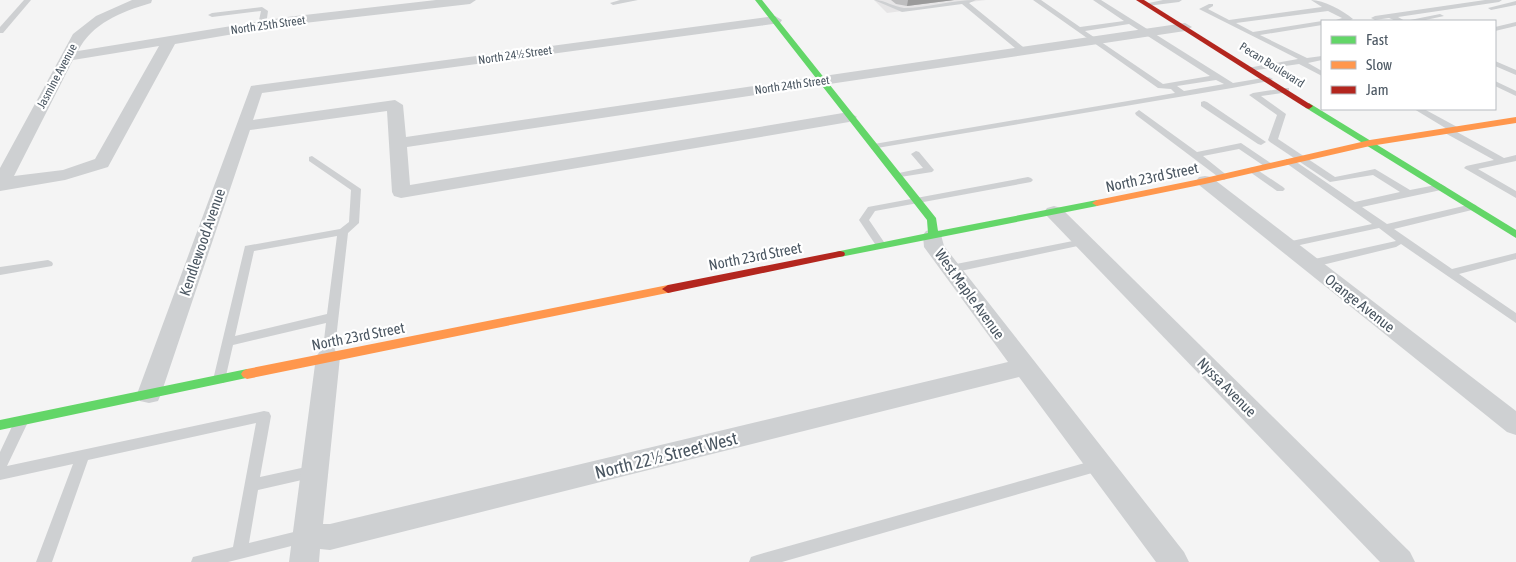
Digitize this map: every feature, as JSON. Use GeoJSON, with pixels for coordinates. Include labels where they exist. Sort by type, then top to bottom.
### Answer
{"type":"FeatureCollection","features":[{"type":"Feature","properties":{"kind":"main road","name":"West Maple Avenue"},"geometry":{"type":"LineString","coordinates":[[758,0],[932,220],[933,235]]}},
{"type":"Feature","properties":{"kind":"main road","name":"Pecan Boulevard"},"geometry":{"type":"LineString","coordinates":[[1143,2],[1516,235]]}},
{"type":"Feature","properties":{"kind":"main road","name":"North 23rd Street"},"geometry":{"type":"LineString","coordinates":[[0,425],[328,357],[1054,212],[1214,179],[1370,143],[1516,120]]}},
{"type":"Feature","properties":{"kind":"street","name":"Jasmine Avenue"},"geometry":{"type":"LineString","coordinates":[[1,184],[78,37],[94,22],[120,9],[146,0]]}},
{"type":"Feature","properties":{"kind":"street","name":"North 25th Street"},"geometry":{"type":"LineString","coordinates":[[67,57],[262,25],[433,2],[470,0]]}},
{"type":"Feature","properties":{"kind":"street","name":"North 24½ Street"},"geometry":{"type":"LineString","coordinates":[[256,89],[775,20]]}},
{"type":"Feature","properties":{"kind":"street","name":"North 24th Street"},"geometry":{"type":"LineString","coordinates":[[398,143],[1185,27]]}},
{"type":"Feature","properties":{"kind":"street"},"geometry":{"type":"LineString","coordinates":[[1,184],[65,174],[102,163],[170,39]]}},
{"type":"Feature","properties":{"kind":"street","name":"Kendlewood Avenue"},"geometry":{"type":"LineString","coordinates":[[149,394],[256,89]]}},
{"type":"Feature","properties":{"kind":"street"},"geometry":{"type":"LineString","coordinates":[[243,126],[395,106],[401,192],[849,116]]}},
{"type":"Feature","properties":{"kind":"street","name":"Orange Avenue"},"geometry":{"type":"LineString","coordinates":[[1214,179],[1286,245],[1516,425]]}},
{"type":"Feature","properties":{"kind":"street","name":"Nyssa Avenue"},"geometry":{"type":"LineString","coordinates":[[1054,212],[1400,562]]}},
{"type":"Feature","properties":{"kind":"street","name":"West Maple Avenue"},"geometry":{"type":"LineString","coordinates":[[933,235],[934,247],[1174,562]]}},
{"type":"Feature","properties":{"kind":"street"},"geometry":{"type":"LineString","coordinates":[[304,562],[328,357]]}},
{"type":"Feature","properties":{"kind":"street","name":"North 22½ Street West"},"geometry":{"type":"LineString","coordinates":[[307,535],[330,537],[1024,367]]}},
{"type":"Feature","properties":{"kind":"lane"},"geometry":{"type":"LineString","coordinates":[[0,31],[28,0]]}},
{"type":"Feature","properties":{"kind":"lane"},"geometry":{"type":"LineString","coordinates":[[613,3],[635,0]]}},
{"type":"Feature","properties":{"kind":"lane"},"geometry":{"type":"LineString","coordinates":[[878,0],[902,10],[973,0]]}},
{"type":"Feature","properties":{"kind":"lane"},"geometry":{"type":"LineString","coordinates":[[1036,0],[1074,27],[1081,29],[1161,86],[1172,88],[1182,94]]}},
{"type":"Feature","properties":{"kind":"lane"},"geometry":{"type":"LineString","coordinates":[[1096,0],[1232,86]]}},
{"type":"Feature","properties":{"kind":"lane"},"geometry":{"type":"LineString","coordinates":[[1143,2],[1179,0]]}},
{"type":"Feature","properties":{"kind":"lane"},"geometry":{"type":"LineString","coordinates":[[1314,0],[1350,19],[1343,20]]}},
{"type":"Feature","properties":{"kind":"lane"},"geometry":{"type":"LineString","coordinates":[[1375,18],[1499,0]]}},
{"type":"Feature","properties":{"kind":"lane"},"geometry":{"type":"LineString","coordinates":[[1512,0],[1516,2]]}},
{"type":"Feature","properties":{"kind":"lane"},"geometry":{"type":"LineString","coordinates":[[963,1],[1024,51]]}},
{"type":"Feature","properties":{"kind":"lane"},"geometry":{"type":"LineString","coordinates":[[1415,20],[1516,2]]}},
{"type":"Feature","properties":{"kind":"lane"},"geometry":{"type":"LineString","coordinates":[[1210,5],[1202,9],[1302,61],[1321,73]]}},
{"type":"Feature","properties":{"kind":"lane"},"geometry":{"type":"LineString","coordinates":[[1227,22],[1332,8]]}},
{"type":"Feature","properties":{"kind":"lane"},"geometry":{"type":"LineString","coordinates":[[212,14],[262,10],[264,11],[262,25]]}},
{"type":"Feature","properties":{"kind":"lane"},"geometry":{"type":"LineString","coordinates":[[1390,16],[1400,20]]}},
{"type":"Feature","properties":{"kind":"lane"},"geometry":{"type":"LineString","coordinates":[[1081,29],[1130,22]]}},
{"type":"Feature","properties":{"kind":"lane"},"geometry":{"type":"LineString","coordinates":[[1252,34],[1321,23]]}},
{"type":"Feature","properties":{"kind":"lane"},"geometry":{"type":"LineString","coordinates":[[1496,29],[1516,24]]}},
{"type":"Feature","properties":{"kind":"lane"},"geometry":{"type":"LineString","coordinates":[[1253,69],[1321,58]]}},
{"type":"Feature","properties":{"kind":"lane"},"geometry":{"type":"LineString","coordinates":[[1496,64],[1516,66]]}},
{"type":"Feature","properties":{"kind":"lane"},"geometry":{"type":"LineString","coordinates":[[1496,64],[1516,73]]}},
{"type":"Feature","properties":{"kind":"lane"},"geometry":{"type":"LineString","coordinates":[[1161,86],[1217,76]]}},
{"type":"Feature","properties":{"kind":"lane"},"geometry":{"type":"LineString","coordinates":[[874,147],[1268,79]]}},
{"type":"Feature","properties":{"kind":"lane"},"geometry":{"type":"LineString","coordinates":[[1497,86],[1516,94]]}},
{"type":"Feature","properties":{"kind":"lane"},"geometry":{"type":"LineString","coordinates":[[1273,140],[1282,114],[1254,95],[1286,90]]}},
{"type":"Feature","properties":{"kind":"lane"},"geometry":{"type":"LineString","coordinates":[[1204,104],[1261,142]]}},
{"type":"Feature","properties":{"kind":"lane"},"geometry":{"type":"LineString","coordinates":[[1420,110],[1503,161]]}},
{"type":"Feature","properties":{"kind":"lane"},"geometry":{"type":"LineString","coordinates":[[1138,113],[1196,155],[1214,179]]}},
{"type":"Feature","properties":{"kind":"lane"},"geometry":{"type":"LineString","coordinates":[[1196,155],[1273,140],[1333,180]]}},
{"type":"Feature","properties":{"kind":"lane"},"geometry":{"type":"LineString","coordinates":[[1241,146],[1270,166]]}},
{"type":"Feature","properties":{"kind":"lane"},"geometry":{"type":"LineString","coordinates":[[897,176],[929,170],[916,154]]}},
{"type":"Feature","properties":{"kind":"lane"},"geometry":{"type":"LineString","coordinates":[[1516,158],[1469,168],[1516,195]]}},
{"type":"Feature","properties":{"kind":"lane"},"geometry":{"type":"LineString","coordinates":[[219,380],[249,248],[343,232],[354,223],[356,189],[312,159]]}},
{"type":"Feature","properties":{"kind":"lane"},"geometry":{"type":"LineString","coordinates":[[1288,161],[1516,319]]}},
{"type":"Feature","properties":{"kind":"lane"},"geometry":{"type":"LineString","coordinates":[[1253,170],[1280,189]]}},
{"type":"Feature","properties":{"kind":"lane"},"geometry":{"type":"LineString","coordinates":[[1320,183],[1375,172],[1408,193]]}},
{"type":"Feature","properties":{"kind":"lane"},"geometry":{"type":"LineString","coordinates":[[881,246],[864,220],[872,209],[1028,180]]}},
{"type":"Feature","properties":{"kind":"lane"},"geometry":{"type":"LineString","coordinates":[[1352,206],[1441,187]]}},
{"type":"Feature","properties":{"kind":"lane"},"geometry":{"type":"LineString","coordinates":[[1286,245],[1472,207]]}},
{"type":"Feature","properties":{"kind":"lane"},"geometry":{"type":"LineString","coordinates":[[328,357],[343,232]]}},
{"type":"Feature","properties":{"kind":"lane"},"geometry":{"type":"LineString","coordinates":[[951,269],[1083,242]]}},
{"type":"Feature","properties":{"kind":"lane"},"geometry":{"type":"LineString","coordinates":[[1310,264],[1396,244]]}},
{"type":"Feature","properties":{"kind":"lane"},"geometry":{"type":"LineString","coordinates":[[1450,273],[1516,256]]}},
{"type":"Feature","properties":{"kind":"lane"},"geometry":{"type":"LineString","coordinates":[[0,271],[48,264]]}},
{"type":"Feature","properties":{"kind":"lane"},"geometry":{"type":"LineString","coordinates":[[228,342],[333,317]]}},
{"type":"Feature","properties":{"kind":"lane"},"geometry":{"type":"LineString","coordinates":[[0,474],[264,416],[240,552]]}},
{"type":"Feature","properties":{"kind":"lane"},"geometry":{"type":"LineString","coordinates":[[0,467],[22,420]]}},
{"type":"Feature","properties":{"kind":"lane"},"geometry":{"type":"LineString","coordinates":[[44,562],[84,456]]}},
{"type":"Feature","properties":{"kind":"lane"},"geometry":{"type":"LineString","coordinates":[[757,562],[1099,465]]}},
{"type":"Feature","properties":{"kind":"lane"},"geometry":{"type":"LineString","coordinates":[[253,485],[315,471]]}},
{"type":"Feature","properties":{"kind":"lane"},"geometry":{"type":"LineString","coordinates":[[198,562],[307,535]]}},
{"type":"Feature","properties":{"kind":"shaded area"},"geometry":{"type":"Polygon","coordinates":[[[874,0],[986,0],[887,13],[874,0]]]}},
{"type":"Feature","properties":{"kind":"traffic: fast"},"geometry":{"type":"LineString","coordinates":[[758,0],[932,220],[933,235]]}},
{"type":"Feature","properties":{"kind":"traffic: fast"},"geometry":{"type":"LineString","coordinates":[[1309,106],[1516,235]]}},
{"type":"Feature","properties":{"kind":"traffic: fast"},"geometry":{"type":"LineString","coordinates":[[840,254],[1097,203]]}},
{"type":"Feature","properties":{"kind":"traffic: fast"},"geometry":{"type":"LineString","coordinates":[[0,425],[247,374]]}},
{"type":"Feature","properties":{"kind":"traffic: slow"},"geometry":{"type":"LineString","coordinates":[[1097,203],[1205,181],[1370,143],[1516,120]]}},
{"type":"Feature","properties":{"kind":"traffic: slow"},"geometry":{"type":"LineString","coordinates":[[247,374],[668,289]]}},
{"type":"Feature","properties":{"kind":"traffic: jam"},"geometry":{"type":"LineString","coordinates":[[1139,0],[1309,106]]}},
{"type":"Feature","properties":{"kind":"traffic: jam"},"geometry":{"type":"LineString","coordinates":[[668,289],[840,254]]}}]}
